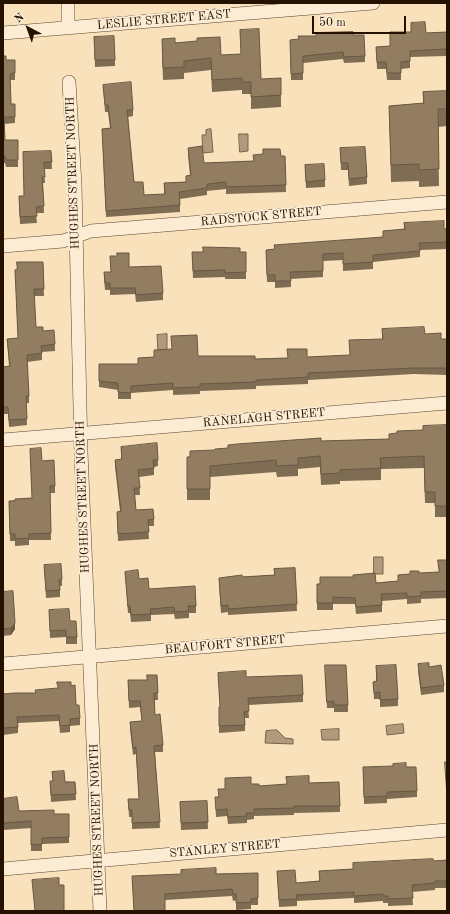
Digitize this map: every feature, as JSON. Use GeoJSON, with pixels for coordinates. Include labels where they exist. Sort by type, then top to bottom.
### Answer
{"type":"FeatureCollection","features":[{"type":"Feature","properties":{"kind":"street"},"geometry":{"type":"LineString","coordinates":[[68,3],[68,28]]}},
{"type":"Feature","properties":{"kind":"street","name":"LESLIE STREET EAST"},"geometry":{"type":"LineString","coordinates":[[3,33],[373,3]]}},
{"type":"Feature","properties":{"kind":"street","name":"HUGHES STREET NORTH"},"geometry":{"type":"LineString","coordinates":[[69,82],[76,236],[81,434],[100,911]]}},
{"type":"Feature","properties":{"kind":"street","name":"RADSTOCK STREET"},"geometry":{"type":"LineString","coordinates":[[3,246],[63,241],[91,231],[447,202]]}},
{"type":"Feature","properties":{"kind":"street","name":"RANELAGH STREET"},"geometry":{"type":"LineString","coordinates":[[3,440],[447,403]]}},
{"type":"Feature","properties":{"kind":"street","name":"BEAUFORT STREET"},"geometry":{"type":"LineString","coordinates":[[3,664],[90,658],[447,626]]}},
{"type":"Feature","properties":{"kind":"street","name":"STANLEY STREET"},"geometry":{"type":"LineString","coordinates":[[3,869],[447,830]]}},
{"type":"Feature","properties":{"kind":"shaded area"},"geometry":{"type":"Polygon","coordinates":[[[211,129],[213,152],[203,153],[202,135],[206,135],[206,130],[211,129]]]}},
{"type":"Feature","properties":{"kind":"shaded area"},"geometry":{"type":"Polygon","coordinates":[[[239,134],[248,134],[248,151],[240,152],[239,134]]]}},
{"type":"Feature","properties":{"kind":"shaded area"},"geometry":{"type":"Polygon","coordinates":[[[167,334],[167,350],[158,351],[157,335],[167,334]]]}},
{"type":"Feature","properties":{"kind":"shaded area"},"geometry":{"type":"Polygon","coordinates":[[[374,557],[383,557],[383,574],[374,574],[374,557]]]}},
{"type":"Feature","properties":{"kind":"shaded area"},"geometry":{"type":"Polygon","coordinates":[[[403,724],[404,733],[387,735],[386,726],[403,724]]]}},
{"type":"Feature","properties":{"kind":"shaded area"},"geometry":{"type":"Polygon","coordinates":[[[339,729],[339,740],[322,740],[321,730],[339,729]]]}},
{"type":"Feature","properties":{"kind":"shaded area"},"geometry":{"type":"Polygon","coordinates":[[[277,730],[285,738],[293,739],[293,744],[265,743],[266,731],[277,730]]]}},
{"type":"Feature","properties":{"kind":"building"},"geometry":{"type":"Polygon","coordinates":[[[425,22],[426,33],[447,32],[446,49],[410,51],[410,61],[401,62],[401,73],[387,73],[386,62],[377,62],[376,47],[390,46],[390,32],[411,32],[411,23],[425,22]]]}},
{"type":"Feature","properties":{"kind":"building"},"geometry":{"type":"Polygon","coordinates":[[[259,29],[261,79],[281,78],[281,95],[251,97],[251,82],[242,82],[242,78],[212,80],[211,58],[184,61],[184,67],[163,68],[162,39],[175,38],[175,43],[197,41],[197,38],[220,37],[221,55],[241,54],[240,30],[259,29]]]}},
{"type":"Feature","properties":{"kind":"building"},"geometry":{"type":"Polygon","coordinates":[[[353,32],[353,35],[364,35],[365,56],[344,57],[343,52],[303,56],[303,73],[291,74],[290,40],[299,39],[298,36],[316,36],[316,33],[353,32]]]}},
{"type":"Feature","properties":{"kind":"building"},"geometry":{"type":"Polygon","coordinates":[[[114,36],[115,60],[95,60],[94,37],[114,36]]]}},
{"type":"Feature","properties":{"kind":"building"},"geometry":{"type":"Polygon","coordinates":[[[3,56],[6,56],[6,60],[15,60],[15,73],[10,74],[11,104],[15,104],[15,117],[4,117],[5,140],[18,140],[18,160],[6,160],[5,156],[3,156],[3,56]]]}},
{"type":"Feature","properties":{"kind":"building"},"geometry":{"type":"Polygon","coordinates":[[[131,82],[133,110],[127,110],[134,182],[143,182],[144,195],[165,194],[164,183],[186,182],[186,176],[191,175],[188,148],[202,146],[204,163],[254,161],[253,155],[263,154],[263,149],[280,149],[281,156],[285,156],[286,185],[226,187],[226,182],[207,184],[207,188],[179,192],[180,205],[106,211],[102,129],[111,128],[108,105],[105,105],[103,85],[131,82]]]}},
{"type":"Feature","properties":{"kind":"building"},"geometry":{"type":"Polygon","coordinates":[[[447,91],[447,109],[438,109],[439,169],[419,170],[419,164],[391,165],[389,106],[424,103],[423,92],[447,91]]]}},
{"type":"Feature","properties":{"kind":"building"},"geometry":{"type":"Polygon","coordinates":[[[365,147],[367,177],[349,179],[348,163],[341,163],[340,148],[365,147]]]}},
{"type":"Feature","properties":{"kind":"building"},"geometry":{"type":"Polygon","coordinates":[[[51,151],[52,162],[44,162],[45,177],[42,177],[44,206],[36,207],[37,216],[20,217],[19,196],[24,196],[23,152],[51,151]]]}},
{"type":"Feature","properties":{"kind":"building"},"geometry":{"type":"Polygon","coordinates":[[[324,164],[325,180],[306,182],[305,165],[324,164]]]}},
{"type":"Feature","properties":{"kind":"building"},"geometry":{"type":"Polygon","coordinates":[[[444,221],[444,229],[447,229],[447,242],[419,243],[420,251],[373,255],[373,262],[343,264],[343,253],[323,254],[323,271],[290,272],[291,281],[275,281],[275,275],[267,275],[266,250],[275,249],[274,245],[383,237],[383,231],[405,229],[404,223],[444,221]]]}},
{"type":"Feature","properties":{"kind":"building"},"geometry":{"type":"Polygon","coordinates":[[[203,247],[240,248],[240,252],[246,252],[246,272],[225,273],[225,270],[193,271],[192,252],[203,252],[203,247]]]}},
{"type":"Feature","properties":{"kind":"building"},"geometry":{"type":"Polygon","coordinates":[[[117,253],[129,253],[129,267],[161,266],[163,293],[136,295],[135,288],[110,288],[110,283],[105,283],[104,272],[111,272],[110,256],[117,256],[117,253]]]}},
{"type":"Feature","properties":{"kind":"building"},"geometry":{"type":"Polygon","coordinates":[[[17,262],[43,262],[44,289],[34,289],[36,327],[43,327],[43,331],[54,330],[55,344],[41,346],[42,353],[27,355],[29,396],[26,396],[27,419],[9,420],[8,407],[3,407],[3,367],[10,366],[7,339],[18,338],[15,270],[17,269],[17,262]]]}},
{"type":"Feature","properties":{"kind":"building"},"geometry":{"type":"Polygon","coordinates":[[[424,327],[425,334],[441,333],[441,339],[447,339],[447,368],[308,373],[308,377],[256,380],[256,382],[200,384],[200,387],[173,388],[173,383],[131,386],[131,393],[118,392],[118,383],[99,381],[99,364],[138,364],[138,358],[154,357],[154,350],[172,349],[171,336],[197,335],[198,356],[255,356],[255,359],[288,358],[287,349],[307,349],[307,357],[350,355],[349,340],[383,339],[382,329],[424,327]]]}},
{"type":"Feature","properties":{"kind":"building"},"geometry":{"type":"Polygon","coordinates":[[[447,425],[447,506],[435,506],[435,492],[425,492],[424,456],[380,458],[381,468],[340,470],[340,473],[321,474],[320,456],[298,458],[298,465],[277,466],[276,460],[210,466],[210,489],[187,489],[187,457],[190,457],[190,451],[215,450],[228,448],[228,445],[237,444],[321,438],[321,441],[389,439],[389,434],[397,433],[397,431],[423,430],[423,426],[447,425]]]}},
{"type":"Feature","properties":{"kind":"building"},"geometry":{"type":"Polygon","coordinates":[[[157,443],[158,460],[153,460],[154,468],[138,470],[140,488],[134,488],[136,510],[153,509],[154,519],[148,520],[149,532],[118,534],[117,512],[121,511],[115,460],[122,459],[121,447],[157,443]]]}},
{"type":"Feature","properties":{"kind":"building"},"geometry":{"type":"Polygon","coordinates":[[[41,448],[42,461],[54,460],[55,486],[50,486],[51,533],[29,534],[29,538],[15,539],[15,534],[10,534],[9,501],[15,501],[15,499],[32,498],[30,449],[41,448]]]}},
{"type":"Feature","properties":{"kind":"building"},"geometry":{"type":"Polygon","coordinates":[[[438,560],[447,560],[447,591],[421,592],[421,596],[407,597],[407,593],[381,594],[382,605],[356,607],[355,598],[333,597],[333,603],[317,603],[317,584],[320,584],[320,577],[353,577],[353,575],[375,573],[376,583],[398,581],[398,575],[410,574],[410,571],[419,571],[419,573],[439,572],[438,560]]]}},
{"type":"Feature","properties":{"kind":"building"},"geometry":{"type":"Polygon","coordinates":[[[61,564],[62,579],[59,580],[60,590],[46,591],[44,565],[61,564]]]}},
{"type":"Feature","properties":{"kind":"building"},"geometry":{"type":"Polygon","coordinates":[[[295,568],[297,604],[228,609],[228,605],[221,606],[219,578],[242,575],[242,577],[275,575],[274,569],[295,568]]]}},
{"type":"Feature","properties":{"kind":"building"},"geometry":{"type":"Polygon","coordinates":[[[138,570],[139,579],[148,578],[149,589],[195,586],[196,606],[188,606],[189,611],[175,612],[174,607],[150,609],[151,614],[131,615],[130,606],[128,607],[125,572],[138,570]]]}},
{"type":"Feature","properties":{"kind":"building"},"geometry":{"type":"Polygon","coordinates":[[[13,591],[15,623],[11,628],[3,629],[3,592],[13,591]]]}},
{"type":"Feature","properties":{"kind":"building"},"geometry":{"type":"Polygon","coordinates":[[[69,609],[70,621],[76,621],[77,637],[66,637],[66,630],[50,631],[49,610],[69,609]]]}},
{"type":"Feature","properties":{"kind":"building"},"geometry":{"type":"Polygon","coordinates":[[[429,663],[429,667],[441,665],[444,685],[421,688],[418,664],[429,663]]]}},
{"type":"Feature","properties":{"kind":"building"},"geometry":{"type":"Polygon","coordinates":[[[325,665],[346,665],[348,705],[334,705],[334,701],[327,702],[325,665]]]}},
{"type":"Feature","properties":{"kind":"building"},"geometry":{"type":"Polygon","coordinates":[[[396,665],[398,699],[380,700],[380,692],[374,693],[373,682],[377,681],[376,666],[396,665]]]}},
{"type":"Feature","properties":{"kind":"building"},"geometry":{"type":"Polygon","coordinates":[[[246,671],[246,677],[302,675],[303,695],[248,698],[249,711],[244,712],[245,725],[219,726],[220,707],[218,673],[246,671]]]}},
{"type":"Feature","properties":{"kind":"building"},"geometry":{"type":"Polygon","coordinates":[[[147,675],[157,675],[158,693],[154,693],[155,715],[160,714],[163,745],[154,746],[160,822],[132,823],[132,810],[129,810],[128,799],[139,799],[136,747],[133,748],[130,722],[142,721],[140,701],[129,701],[128,680],[147,680],[147,675]]]}},
{"type":"Feature","properties":{"kind":"building"},"geometry":{"type":"Polygon","coordinates":[[[57,682],[71,682],[71,686],[75,685],[76,705],[79,705],[80,718],[70,719],[70,725],[60,726],[59,715],[17,717],[18,727],[3,728],[3,694],[36,693],[35,690],[58,688],[57,682]]]}},
{"type":"Feature","properties":{"kind":"building"},"geometry":{"type":"Polygon","coordinates":[[[445,762],[447,762],[447,795],[445,762]]]}},
{"type":"Feature","properties":{"kind":"building"},"geometry":{"type":"Polygon","coordinates":[[[406,763],[406,767],[416,767],[417,791],[387,792],[387,796],[364,797],[363,767],[393,766],[393,764],[406,763]]]}},
{"type":"Feature","properties":{"kind":"building"},"geometry":{"type":"Polygon","coordinates":[[[64,771],[65,782],[75,782],[76,794],[51,795],[50,781],[53,781],[52,772],[64,771]]]}},
{"type":"Feature","properties":{"kind":"building"},"geometry":{"type":"Polygon","coordinates":[[[309,776],[309,783],[339,782],[340,806],[294,806],[294,808],[254,809],[254,813],[246,813],[247,816],[228,817],[227,809],[216,810],[215,797],[219,797],[218,789],[225,789],[225,778],[251,777],[251,784],[259,784],[259,786],[287,784],[286,777],[309,776]]]}},
{"type":"Feature","properties":{"kind":"building"},"geometry":{"type":"Polygon","coordinates":[[[17,797],[19,811],[54,810],[54,814],[69,814],[69,837],[42,838],[42,844],[31,845],[31,821],[3,823],[3,799],[17,797]]]}},
{"type":"Feature","properties":{"kind":"building"},"geometry":{"type":"Polygon","coordinates":[[[207,801],[208,822],[181,823],[180,802],[207,801]]]}},
{"type":"Feature","properties":{"kind":"building"},"geometry":{"type":"Polygon","coordinates":[[[433,859],[434,861],[447,860],[447,881],[435,881],[435,883],[412,885],[413,898],[388,899],[388,896],[383,896],[383,894],[354,896],[354,892],[296,895],[297,899],[279,900],[277,871],[295,870],[296,883],[320,881],[319,871],[353,869],[353,863],[433,859]]]}},
{"type":"Feature","properties":{"kind":"building"},"geometry":{"type":"Polygon","coordinates":[[[216,868],[216,874],[258,873],[258,898],[251,899],[251,902],[236,903],[236,894],[233,894],[232,889],[165,894],[165,911],[134,911],[132,876],[181,874],[181,870],[216,868]]]}},
{"type":"Feature","properties":{"kind":"building"},"geometry":{"type":"Polygon","coordinates":[[[59,878],[59,885],[64,885],[64,911],[35,911],[32,880],[59,878]]]}}]}
